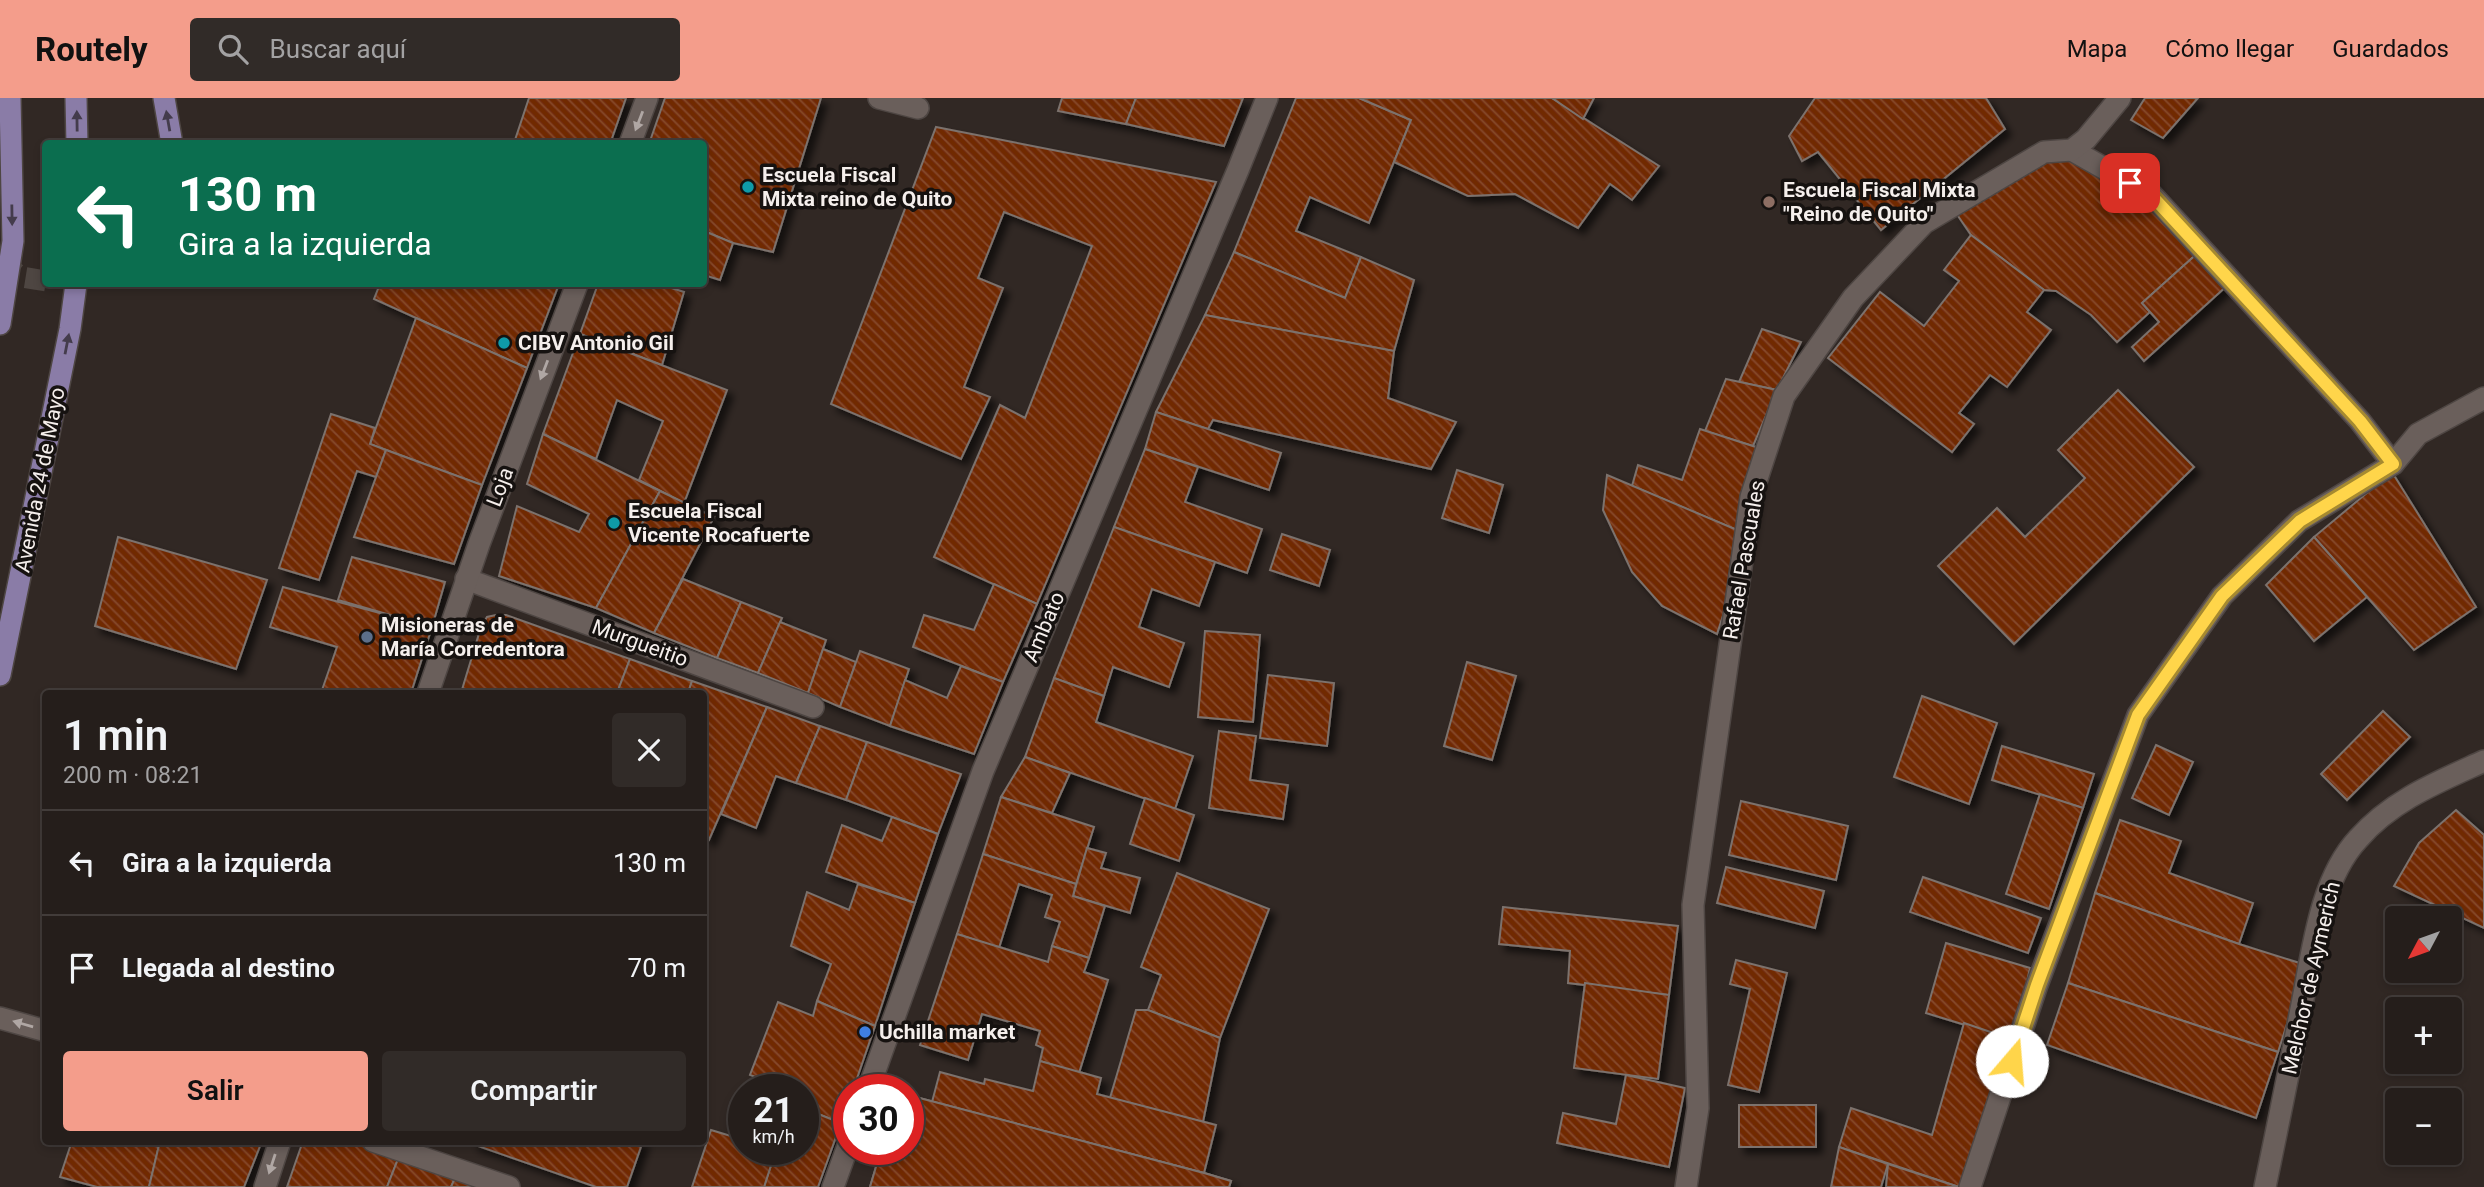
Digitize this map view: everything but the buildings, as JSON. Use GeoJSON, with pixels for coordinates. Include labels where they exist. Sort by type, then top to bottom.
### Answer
{"type":"FeatureCollection","features":[{"type":"Feature","properties":{"kind":"main road"},"geometry":{"type":"LineString","coordinates":[[0,324],[13,241],[10,98]]}},
{"type":"Feature","properties":{"kind":"main road"},"geometry":{"type":"LineString","coordinates":[[76,98],[77,140]]}},
{"type":"Feature","properties":{"kind":"main road"},"geometry":{"type":"LineString","coordinates":[[163,98],[171,140]]}},
{"type":"Feature","properties":{"kind":"main road","name":"Avenida 24 de Mayo"},"geometry":{"type":"LineString","coordinates":[[0,675],[70,329],[76,287]]}},
{"type":"Feature","properties":{"kind":"street"},"geometry":{"type":"LineString","coordinates":[[631,140],[647,98]]}},
{"type":"Feature","properties":{"kind":"street"},"geometry":{"type":"LineString","coordinates":[[879,98],[907,103]]}},
{"type":"Feature","properties":{"kind":"street","name":"Ambato"},"geometry":{"type":"LineString","coordinates":[[874,1074],[983,771],[1267,98]]}},
{"type":"Feature","properties":{"kind":"street"},"geometry":{"type":"LineString","coordinates":[[2120,98],[2087,139],[2072,150],[2153,197],[2360,421],[2393,464]]}},
{"type":"Feature","properties":{"kind":"street","name":"Rafael Pascuales"},"geometry":{"type":"LineString","coordinates":[[1686,1187],[1699,1108],[1693,905],[1751,497],[1784,397],[1853,298],[1924,223],[2044,152],[2072,150]]}},
{"type":"Feature","properties":{"kind":"street","name":"Loja"},"geometry":{"type":"LineString","coordinates":[[429,690],[466,579],[576,287]]}},
{"type":"Feature","properties":{"kind":"street"},"geometry":{"type":"LineString","coordinates":[[1970,1187],[2037,985],[2138,715],[2222,596],[2300,521],[2393,464],[2418,434],[2484,398]]}},
{"type":"Feature","properties":{"kind":"street","name":"Murgueitio"},"geometry":{"type":"LineString","coordinates":[[466,579],[813,707]]}},
{"type":"Feature","properties":{"kind":"street","name":"Melchor de Aymerich"},"geometry":{"type":"LineString","coordinates":[[2265,1187],[2314,948],[2336,870],[2357,839],[2384,813],[2421,789],[2484,761]]}},
{"type":"Feature","properties":{"kind":"street"},"geometry":{"type":"LineString","coordinates":[[0,1018],[42,1030]]}},
{"type":"Feature","properties":{"kind":"street"},"geometry":{"type":"LineString","coordinates":[[265,1187],[279,1145]]}},
{"type":"Feature","properties":{"kind":"street"},"geometry":{"type":"LineString","coordinates":[[385,1145],[509,1187]]}},
{"type":"Feature","properties":{"kind":"street"},"geometry":{"type":"LineString","coordinates":[[833,1187],[841,1165]]}},
{"type":"Feature","properties":{"kind":"tunnel"},"geometry":{"type":"LineString","coordinates":[[0,261],[21,277],[42,280]]}},
{"type":"Feature","properties":{"kind":"place","name":"Escuela Fiscal Mixta reino de Quito"},"geometry":{"type":"Point","coordinates":[748,187]}},
{"type":"Feature","properties":{"kind":"place","name":"Escuela Fiscal Mixta \"Reino de Quito\""},"geometry":{"type":"Point","coordinates":[1769,202]}},
{"type":"Feature","properties":{"kind":"place","name":"CIBV Antonio Gil"},"geometry":{"type":"Point","coordinates":[504,343]}},
{"type":"Feature","properties":{"kind":"place","name":"Escuela Fiscal Vicente Rocafuerte"},"geometry":{"type":"Point","coordinates":[614,523]}},
{"type":"Feature","properties":{"kind":"place","name":"Misioneras de María Corredentora"},"geometry":{"type":"Point","coordinates":[367,637]}},
{"type":"Feature","properties":{"kind":"place","name":"Uchilla market"},"geometry":{"type":"Point","coordinates":[865,1032]}},
{"type":"Feature","properties":{"kind":"route"},"geometry":{"type":"LineString","coordinates":[[2012,1061],[2037,985],[2138,715],[2222,596],[2300,521],[2393,464],[2360,421],[2153,197],[2130,183]]}}]}
